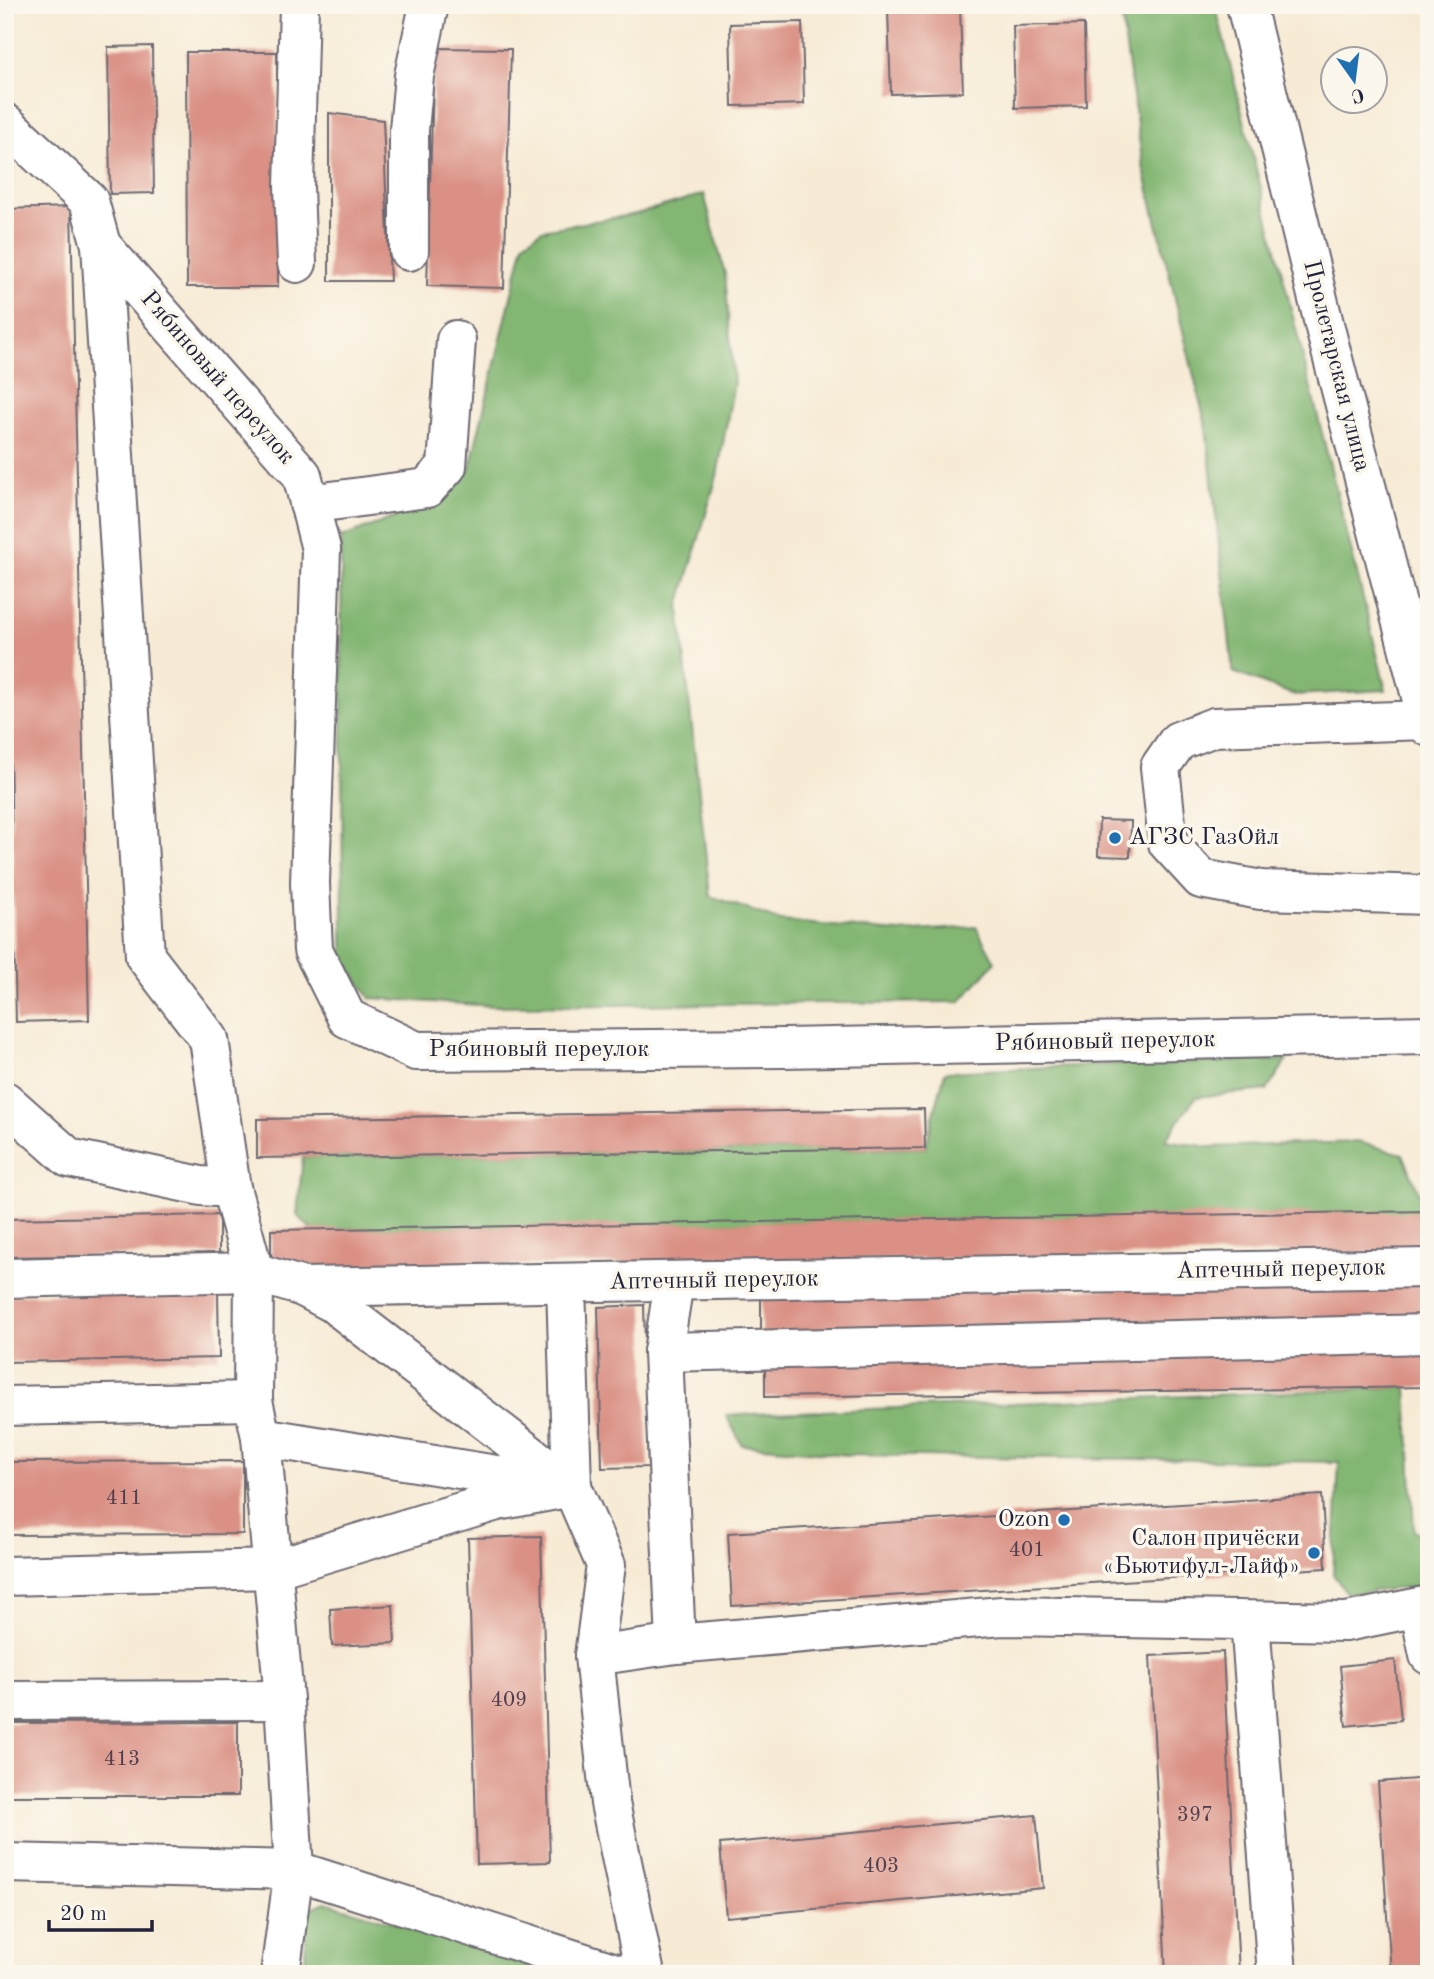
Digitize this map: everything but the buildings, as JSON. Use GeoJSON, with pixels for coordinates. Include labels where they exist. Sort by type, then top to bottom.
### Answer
{"type":"FeatureCollection","features":[{"type":"Feature","properties":{"kind":"street"},"geometry":{"type":"LineString","coordinates":[[297,263],[294,187],[299,5]]}},
{"type":"Feature","properties":{"kind":"street"},"geometry":{"type":"LineString","coordinates":[[409,251],[409,130],[414,76],[429,5]]}},
{"type":"Feature","properties":{"kind":"street","name":"Пролетарская улица"},"geometry":{"type":"LineString","coordinates":[[1246,5],[1327,336],[1428,723]]}},
{"type":"Feature","properties":{"kind":"street"},"geometry":{"type":"LineString","coordinates":[[5,123],[89,201],[102,245],[145,956],[209,1039],[231,1188],[254,1272],[257,1419],[284,1700],[294,1870],[279,1974]]}},
{"type":"Feature","properties":{"kind":"street","name":"Рябиновый переулок"},"geometry":{"type":"LineString","coordinates":[[102,245],[302,475],[321,549],[310,883],[313,950],[347,1018],[416,1051],[797,1048],[1429,1035]]}},
{"type":"Feature","properties":{"kind":"street"},"geometry":{"type":"LineString","coordinates":[[309,504],[427,488],[447,466],[456,340]]}},
{"type":"Feature","properties":{"kind":"street"},"geometry":{"type":"LineString","coordinates":[[1428,723],[1214,727],[1178,741],[1160,767],[1168,843],[1201,879],[1261,890],[1429,895]]}},
{"type":"Feature","properties":{"kind":"street"},"geometry":{"type":"LineString","coordinates":[[5,1101],[69,1158],[201,1186],[231,1188]]}},
{"type":"Feature","properties":{"kind":"street","name":"Аптечный переулок"},"geometry":{"type":"LineString","coordinates":[[5,1278],[254,1272],[303,1287],[1429,1268]]}},
{"type":"Feature","properties":{"kind":"street"},"geometry":{"type":"LineString","coordinates":[[674,1282],[663,1352],[676,1644]]}},
{"type":"Feature","properties":{"kind":"street"},"geometry":{"type":"LineString","coordinates":[[566,1283],[572,1487],[606,1565],[594,1656],[610,1803],[645,1974]]}},
{"type":"Feature","properties":{"kind":"street"},"geometry":{"type":"LineString","coordinates":[[303,1287],[333,1303],[572,1487]]}},
{"type":"Feature","properties":{"kind":"street"},"geometry":{"type":"LineString","coordinates":[[663,1352],[1429,1334]]}},
{"type":"Feature","properties":{"kind":"street"},"geometry":{"type":"LineString","coordinates":[[5,1406],[257,1419],[572,1487]]}},
{"type":"Feature","properties":{"kind":"street"},"geometry":{"type":"LineString","coordinates":[[5,1576],[273,1569],[497,1501],[572,1487]]}},
{"type":"Feature","properties":{"kind":"street"},"geometry":{"type":"LineString","coordinates":[[594,1656],[676,1644],[1002,1616],[1346,1622],[1424,1606],[1429,1655]]}},
{"type":"Feature","properties":{"kind":"street"},"geometry":{"type":"LineString","coordinates":[[1250,1621],[1277,1974]]}},
{"type":"Feature","properties":{"kind":"street"},"geometry":{"type":"LineString","coordinates":[[5,1701],[284,1700]]}},
{"type":"Feature","properties":{"kind":"street"},"geometry":{"type":"LineString","coordinates":[[5,1863],[294,1870],[619,1974]]}},
{"type":"Feature","properties":{"kind":"green space"},"geometry":{"type":"Polygon","coordinates":[[[1120,5],[1210,5],[1216,8],[1386,690],[1294,695],[1233,672],[1206,426],[1143,166],[1120,5]]]}},
{"type":"Feature","properties":{"kind":"green space"},"geometry":{"type":"Polygon","coordinates":[[[704,194],[725,274],[734,383],[717,476],[679,606],[710,896],[781,921],[899,932],[976,927],[995,962],[960,1002],[495,1006],[370,998],[343,958],[341,538],[398,516],[469,471],[524,243],[542,230],[636,214],[704,194]]]}},
{"type":"Feature","properties":{"kind":"green space"},"geometry":{"type":"Polygon","coordinates":[[[1287,1060],[1267,1090],[1196,1097],[1165,1140],[1209,1147],[1358,1142],[1403,1154],[1427,1212],[312,1230],[297,1215],[303,1157],[925,1148],[945,1072],[1287,1060]]]}},
{"type":"Feature","properties":{"kind":"green space"},"geometry":{"type":"Polygon","coordinates":[[[1407,1387],[1414,1531],[1429,1534],[1429,1585],[1347,1594],[1333,1574],[1339,1462],[848,1455],[742,1445],[726,1415],[1407,1387]]]}},
{"type":"Feature","properties":{"kind":"green space"},"geometry":{"type":"Polygon","coordinates":[[[325,1902],[568,1974],[305,1974],[306,1911],[325,1902]]]}},
{"type":"Feature","properties":{"kind":"place","name":"АГЗС ГазОйл"},"geometry":{"type":"Point","coordinates":[1115,838]}},
{"type":"Feature","properties":{"kind":"place","name":"Ozon"},"geometry":{"type":"Point","coordinates":[1064,1520]}},
{"type":"Feature","properties":{"kind":"place","name":"Салон причёски «Бьютифул-Лайф»"},"geometry":{"type":"Point","coordinates":[1314,1553]}}]}
